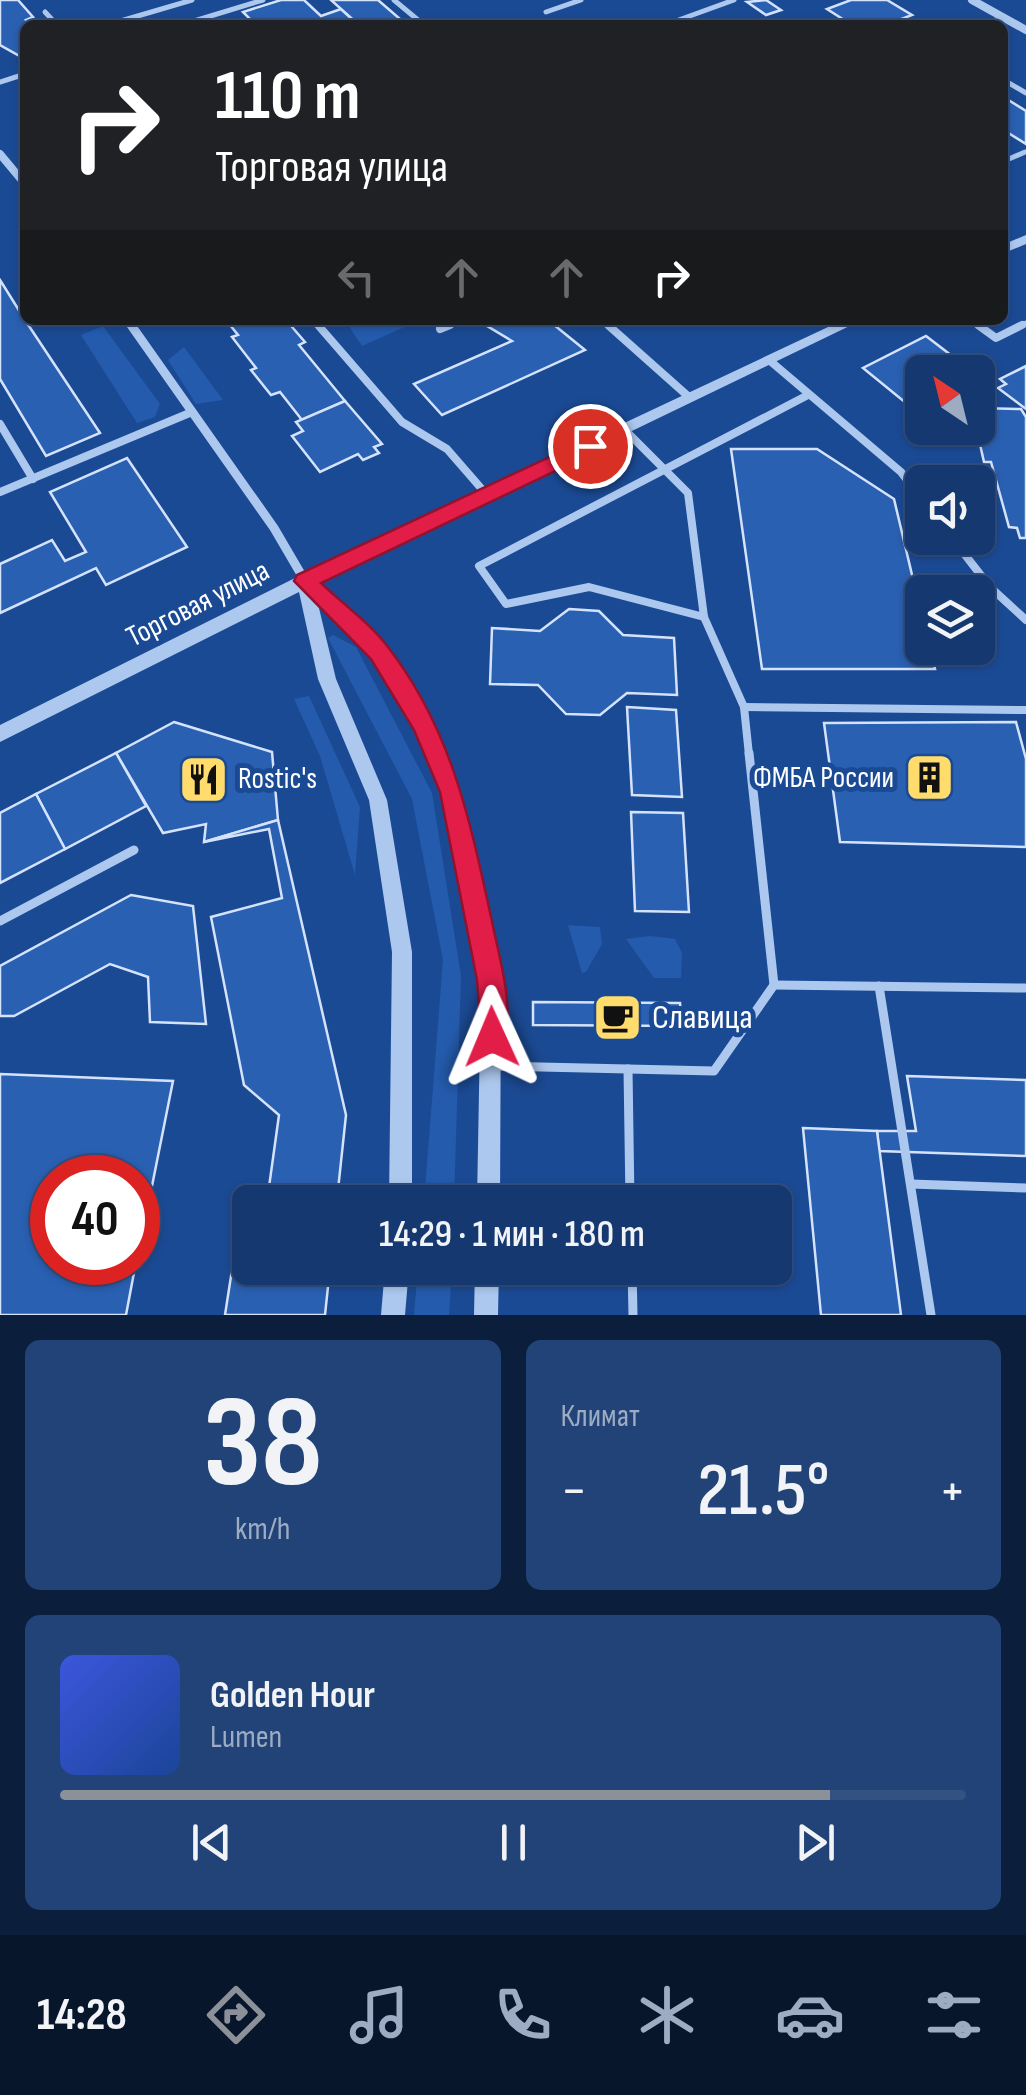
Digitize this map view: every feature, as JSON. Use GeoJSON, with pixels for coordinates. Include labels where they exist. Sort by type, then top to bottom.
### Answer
{"type":"FeatureCollection","features":[{"type":"Feature","properties":{"kind":"street"},"geometry":{"type":"LineString","coordinates":[[972,0],[1026,30]]}},
{"type":"Feature","properties":{"kind":"street"},"geometry":{"type":"LineString","coordinates":[[0,154],[20,178]]}},
{"type":"Feature","properties":{"kind":"street"},"geometry":{"type":"LineString","coordinates":[[131,325],[274,528],[305,581],[379,652],[424,726],[452,792],[491,980],[488,1185]]}},
{"type":"Feature","properties":{"kind":"street","name":"Торговая улица"},"geometry":{"type":"LineString","coordinates":[[0,734],[305,581],[843,325]]}},
{"type":"Feature","properties":{"kind":"street"},"geometry":{"type":"LineString","coordinates":[[305,581],[327,680],[378,800],[402,952],[400,1185]]}},
{"type":"Feature","properties":{"kind":"street"},"geometry":{"type":"LineString","coordinates":[[393,1315],[396,1285]]}},
{"type":"Feature","properties":{"kind":"street"},"geometry":{"type":"LineString","coordinates":[[486,1285],[486,1315]]}},
{"type":"Feature","properties":{"kind":"lane"},"geometry":{"type":"LineString","coordinates":[[124,20],[192,0]]}},
{"type":"Feature","properties":{"kind":"lane"},"geometry":{"type":"LineString","coordinates":[[198,20],[263,0]]}},
{"type":"Feature","properties":{"kind":"lane"},"geometry":{"type":"LineString","coordinates":[[394,0],[418,20]]}},
{"type":"Feature","properties":{"kind":"lane"},"geometry":{"type":"LineString","coordinates":[[546,12],[582,0]]}},
{"type":"Feature","properties":{"kind":"lane"},"geometry":{"type":"LineString","coordinates":[[679,20],[734,0]]}},
{"type":"Feature","properties":{"kind":"lane"},"geometry":{"type":"LineString","coordinates":[[45,12],[52,20]]}},
{"type":"Feature","properties":{"kind":"lane"},"geometry":{"type":"LineString","coordinates":[[996,20],[1003,17]]}},
{"type":"Feature","properties":{"kind":"lane"},"geometry":{"type":"LineString","coordinates":[[979,325],[996,338],[1026,324]]}},
{"type":"Feature","properties":{"kind":"lane"},"geometry":{"type":"LineString","coordinates":[[319,325],[402,422],[446,449],[487,494]]}},
{"type":"Feature","properties":{"kind":"lane"},"geometry":{"type":"LineString","coordinates":[[440,329],[450,325]]}},
{"type":"Feature","properties":{"kind":"lane"},"geometry":{"type":"LineString","coordinates":[[609,325],[689,398]]}},
{"type":"Feature","properties":{"kind":"lane"},"geometry":{"type":"LineString","coordinates":[[769,360],[905,476]]}},
{"type":"Feature","properties":{"kind":"lane"},"geometry":{"type":"LineString","coordinates":[[704,617],[589,586],[506,604],[478,566],[808,395]]}},
{"type":"Feature","properties":{"kind":"lane"},"geometry":{"type":"LineString","coordinates":[[0,492],[192,412]]}},
{"type":"Feature","properties":{"kind":"lane"},"geometry":{"type":"LineString","coordinates":[[0,424],[33,479]]}},
{"type":"Feature","properties":{"kind":"lane"},"geometry":{"type":"LineString","coordinates":[[492,1066],[714,1070],[774,985],[744,707],[704,617],[688,492],[624,429]]}},
{"type":"Feature","properties":{"kind":"lane"},"geometry":{"type":"LineString","coordinates":[[965,555],[990,587],[1026,620]]}},
{"type":"Feature","properties":{"kind":"lane"},"geometry":{"type":"LineString","coordinates":[[744,707],[1026,710]]}},
{"type":"Feature","properties":{"kind":"lane"},"geometry":{"type":"LineString","coordinates":[[0,921],[134,850]]}},
{"type":"Feature","properties":{"kind":"lane"},"geometry":{"type":"LineString","coordinates":[[774,985],[1026,988]]}},
{"type":"Feature","properties":{"kind":"lane"},"geometry":{"type":"LineString","coordinates":[[879,986],[931,1315]]}},
{"type":"Feature","properties":{"kind":"lane"},"geometry":{"type":"LineString","coordinates":[[628,1069],[630,1185]]}},
{"type":"Feature","properties":{"kind":"lane"},"geometry":{"type":"LineString","coordinates":[[910,1184],[1026,1188]]}},
{"type":"Feature","properties":{"kind":"lane"},"geometry":{"type":"LineString","coordinates":[[632,1285],[633,1315]]}},
{"type":"Feature","properties":{"kind":"shaded area"},"geometry":{"type":"Polygon","coordinates":[[[348,325],[409,325],[362,346],[348,325]]]}},
{"type":"Feature","properties":{"kind":"shaded area"},"geometry":{"type":"Polygon","coordinates":[[[103,326],[160,404],[155,417],[137,423],[81,335],[103,326]]]}},
{"type":"Feature","properties":{"kind":"shaded area"},"geometry":{"type":"Polygon","coordinates":[[[184,347],[223,400],[196,404],[168,360],[184,347]]]}},
{"type":"Feature","properties":{"kind":"shaded area"},"geometry":{"type":"Polygon","coordinates":[[[333,635],[356,647],[432,793],[461,976],[455,1185],[425,1185],[443,960],[412,799],[328,638],[333,635]]]}},
{"type":"Feature","properties":{"kind":"shaded area"},"geometry":{"type":"Polygon","coordinates":[[[309,696],[360,807],[355,875],[320,756],[294,699],[309,696]]]}},
{"type":"Feature","properties":{"kind":"shaded area"},"geometry":{"type":"Polygon","coordinates":[[[568,925],[600,927],[602,944],[586,972],[582,973],[568,925]]]}},
{"type":"Feature","properties":{"kind":"shaded area"},"geometry":{"type":"Polygon","coordinates":[[[626,939],[675,939],[682,953],[681,978],[654,978],[626,939]]]}},
{"type":"Feature","properties":{"kind":"shaded area"},"geometry":{"type":"Polygon","coordinates":[[[417,1285],[451,1285],[449,1315],[414,1315],[417,1285]]]}},
{"type":"Feature","properties":{"kind":"building"},"geometry":{"type":"Polygon","coordinates":[[[0,0],[18,0],[33,17],[20,20],[20,56],[0,45],[0,0]]]}},
{"type":"Feature","properties":{"kind":"building"},"geometry":{"type":"Polygon","coordinates":[[[281,0],[304,0],[321,16],[341,9],[353,20],[251,20],[243,12],[281,0]]]}},
{"type":"Feature","properties":{"kind":"building"},"geometry":{"type":"Polygon","coordinates":[[[331,0],[378,0],[401,20],[353,20],[331,0]]]}},
{"type":"Feature","properties":{"kind":"building"},"geometry":{"type":"Polygon","coordinates":[[[766,0],[781,10],[766,15],[747,2],[766,0]]]}},
{"type":"Feature","properties":{"kind":"building"},"geometry":{"type":"Polygon","coordinates":[[[851,0],[887,0],[912,15],[899,20],[844,20],[827,9],[851,0]]]}},
{"type":"Feature","properties":{"kind":"building"},"geometry":{"type":"Polygon","coordinates":[[[1008,100],[1026,111],[1026,144],[1008,133],[1008,100]]]}},
{"type":"Feature","properties":{"kind":"building"},"geometry":{"type":"Polygon","coordinates":[[[0,280],[20,312],[20,325],[28,325],[100,433],[46,456],[0,379],[0,280]]]}},
{"type":"Feature","properties":{"kind":"building"},"geometry":{"type":"Polygon","coordinates":[[[230,325],[290,325],[305,342],[299,345],[345,401],[302,420],[280,392],[271,395],[251,370],[256,368],[232,337],[238,335],[230,325]]]}},
{"type":"Feature","properties":{"kind":"building"},"geometry":{"type":"Polygon","coordinates":[[[485,325],[554,325],[585,350],[442,415],[414,384],[512,341],[485,325]]]}},
{"type":"Feature","properties":{"kind":"building"},"geometry":{"type":"Polygon","coordinates":[[[926,336],[951,355],[905,355],[905,402],[863,368],[926,336]]]}},
{"type":"Feature","properties":{"kind":"building"},"geometry":{"type":"Polygon","coordinates":[[[1026,366],[1026,409],[998,388],[1006,384],[1000,379],[1026,366]]]}},
{"type":"Feature","properties":{"kind":"building"},"geometry":{"type":"Polygon","coordinates":[[[345,401],[382,444],[374,447],[379,453],[363,460],[358,454],[320,472],[292,436],[303,431],[296,422],[345,401]]]}},
{"type":"Feature","properties":{"kind":"building"},"geometry":{"type":"Polygon","coordinates":[[[995,408],[1021,409],[1026,417],[1026,538],[1020,538],[1017,528],[1009,527],[995,465],[984,462],[980,445],[995,445],[995,408]]]}},
{"type":"Feature","properties":{"kind":"building"},"geometry":{"type":"Polygon","coordinates":[[[731,449],[817,449],[894,499],[912,575],[905,575],[905,665],[934,665],[935,669],[762,669],[731,449]]]}},
{"type":"Feature","properties":{"kind":"building"},"geometry":{"type":"Polygon","coordinates":[[[127,458],[187,547],[106,585],[96,568],[0,613],[0,564],[52,540],[65,561],[86,552],[50,492],[127,458]]]}},
{"type":"Feature","properties":{"kind":"building"},"geometry":{"type":"Polygon","coordinates":[[[569,609],[599,611],[623,635],[674,638],[677,695],[627,693],[600,715],[566,714],[538,685],[490,684],[492,628],[540,631],[569,609]]]}},
{"type":"Feature","properties":{"kind":"building"},"geometry":{"type":"Polygon","coordinates":[[[627,707],[676,710],[682,797],[632,795],[627,707]]]}},
{"type":"Feature","properties":{"kind":"building","name":"Rostic's"},"geometry":{"type":"Polygon","coordinates":[[[174,722],[272,752],[278,820],[204,842],[206,824],[163,833],[116,753],[174,722]]]}},
{"type":"Feature","properties":{"kind":"building","name":"ФМБА России"},"geometry":{"type":"Polygon","coordinates":[[[1016,722],[1026,759],[1026,847],[840,842],[824,723],[1016,722]]]}},
{"type":"Feature","properties":{"kind":"building"},"geometry":{"type":"Polygon","coordinates":[[[116,753],[146,806],[65,849],[36,794],[116,753]]]}},
{"type":"Feature","properties":{"kind":"building"},"geometry":{"type":"Polygon","coordinates":[[[36,794],[65,849],[0,883],[0,813],[36,794]]]}},
{"type":"Feature","properties":{"kind":"building"},"geometry":{"type":"Polygon","coordinates":[[[631,812],[683,813],[689,912],[635,911],[631,812]]]}},
{"type":"Feature","properties":{"kind":"building"},"geometry":{"type":"Polygon","coordinates":[[[278,820],[346,1115],[339,1185],[269,1185],[279,1115],[244,1085],[211,917],[282,898],[269,829],[204,842],[278,820]]]}},
{"type":"Feature","properties":{"kind":"building"},"geometry":{"type":"Polygon","coordinates":[[[131,895],[193,906],[206,1024],[150,1022],[148,977],[110,964],[14,1016],[0,1016],[0,966],[131,895]]]}},
{"type":"Feature","properties":{"kind":"building"},"geometry":{"type":"Polygon","coordinates":[[[533,1002],[680,1003],[682,1026],[533,1025],[533,1002]]]}},
{"type":"Feature","properties":{"kind":"building"},"geometry":{"type":"Polygon","coordinates":[[[0,1074],[173,1081],[158,1155],[30,1155],[30,1285],[132,1285],[126,1315],[0,1315],[0,1074]]]}},
{"type":"Feature","properties":{"kind":"building"},"geometry":{"type":"Polygon","coordinates":[[[907,1076],[1026,1080],[1026,1156],[879,1151],[877,1131],[916,1131],[907,1076]]]}},
{"type":"Feature","properties":{"kind":"building"},"geometry":{"type":"Polygon","coordinates":[[[803,1128],[877,1131],[901,1315],[821,1315],[803,1128]]]}},
{"type":"Feature","properties":{"kind":"building"},"geometry":{"type":"Polygon","coordinates":[[[232,1270],[232,1285],[328,1285],[325,1315],[225,1315],[232,1270]]]}},
{"type":"Feature","properties":{"kind":"place","name":"ФМБА России"},"geometry":{"type":"Point","coordinates":[929,778]}},
{"type":"Feature","properties":{"kind":"place","name":"Rostic's"},"geometry":{"type":"Point","coordinates":[203,779]}},
{"type":"Feature","properties":{"kind":"place","name":"Славица"},"geometry":{"type":"Point","coordinates":[617,1017]}},
{"type":"Feature","properties":{"kind":"route"},"geometry":{"type":"LineString","coordinates":[[492,1037],[491,980],[452,792],[424,726],[379,652],[305,581],[590,446]]}}]}
